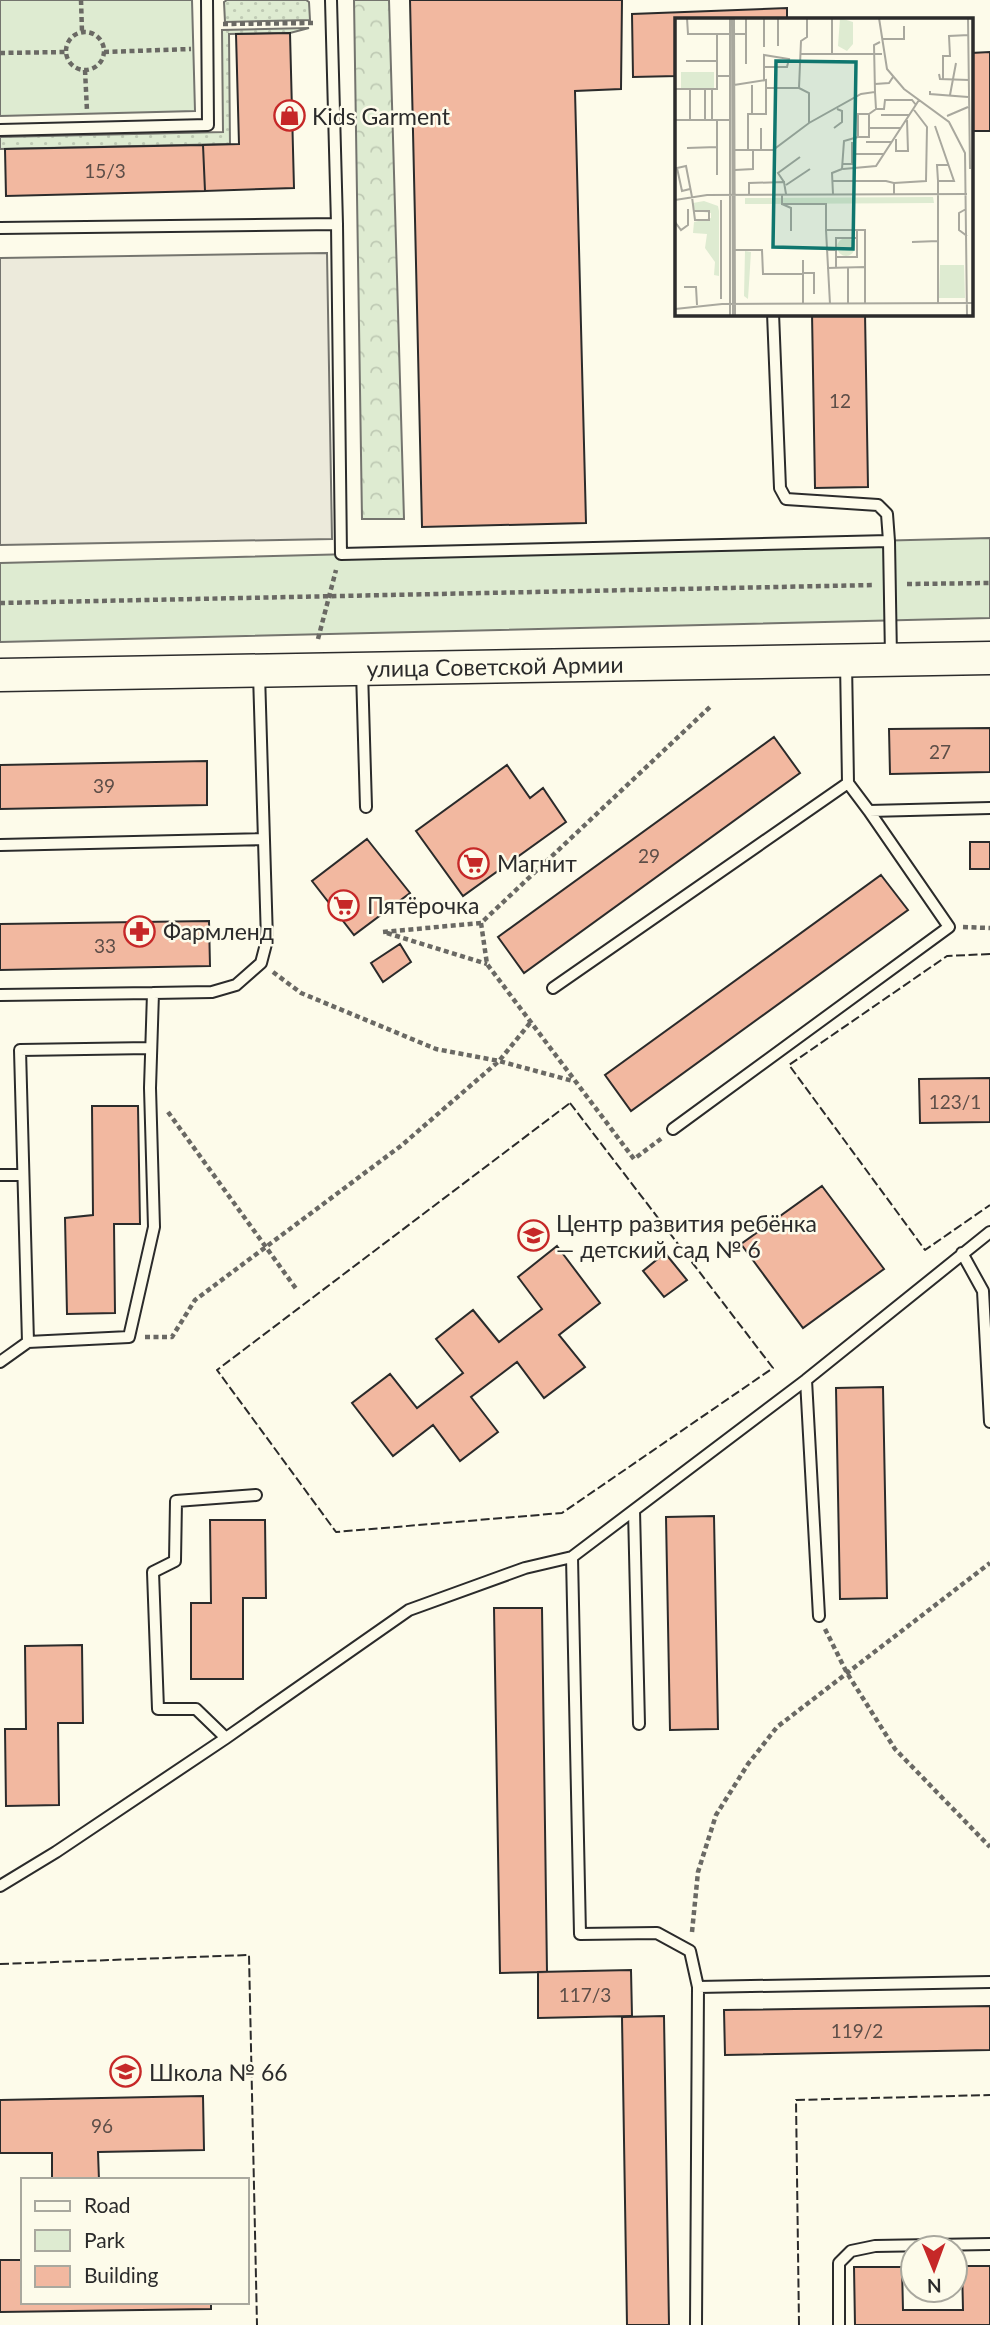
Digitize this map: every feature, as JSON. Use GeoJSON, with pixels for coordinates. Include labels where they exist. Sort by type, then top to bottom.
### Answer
{"type":"FeatureCollection","features":[{"type":"Feature","properties":{"kind":"main road","name":"улица Советской Армии"},"geometry":{"type":"LineString","coordinates":[[0,675],[990,658]]}},
{"type":"Feature","properties":{"kind":"lane"},"geometry":{"type":"LineString","coordinates":[[0,130],[208,125],[207,0]]}},
{"type":"Feature","properties":{"kind":"lane"},"geometry":{"type":"LineString","coordinates":[[331,0],[341,554],[888,541]]}},
{"type":"Feature","properties":{"kind":"lane"},"geometry":{"type":"LineString","coordinates":[[0,228],[337,224]]}},
{"type":"Feature","properties":{"kind":"lane"},"geometry":{"type":"LineString","coordinates":[[773,315],[780,488],[786,499],[878,505],[887,514],[891,660]]}},
{"type":"Feature","properties":{"kind":"lane"},"geometry":{"type":"LineString","coordinates":[[673,1129],[949,927],[848,783],[846,660]]}},
{"type":"Feature","properties":{"kind":"lane"},"geometry":{"type":"LineString","coordinates":[[362,668],[366,807]]}},
{"type":"Feature","properties":{"kind":"lane"},"geometry":{"type":"LineString","coordinates":[[0,995],[212,992],[236,985],[261,963],[267,940],[259,670]]}},
{"type":"Feature","properties":{"kind":"lane"},"geometry":{"type":"LineString","coordinates":[[553,988],[848,783]]}},
{"type":"Feature","properties":{"kind":"lane"},"geometry":{"type":"LineString","coordinates":[[869,811],[990,808]]}},
{"type":"Feature","properties":{"kind":"lane"},"geometry":{"type":"LineString","coordinates":[[0,845],[263,839]]}},
{"type":"Feature","properties":{"kind":"lane"},"geometry":{"type":"LineString","coordinates":[[0,1362],[28,1342],[129,1337],[154,1227],[150,1088],[153,993]]}},
{"type":"Feature","properties":{"kind":"lane"},"geometry":{"type":"LineString","coordinates":[[28,1342],[20,1050],[150,1048]]}},
{"type":"Feature","properties":{"kind":"lane"},"geometry":{"type":"LineString","coordinates":[[0,1175],[23,1175]]}},
{"type":"Feature","properties":{"kind":"lane"},"geometry":{"type":"LineString","coordinates":[[0,1886],[56,1852],[226,1738],[409,1610],[525,1568],[572,1557],[806,1380],[990,1232]]}},
{"type":"Feature","properties":{"kind":"lane"},"geometry":{"type":"LineString","coordinates":[[962,1253],[983,1292],[990,1422]]}},
{"type":"Feature","properties":{"kind":"lane"},"geometry":{"type":"LineString","coordinates":[[806,1380],[819,1616]]}},
{"type":"Feature","properties":{"kind":"lane"},"geometry":{"type":"LineString","coordinates":[[226,1738],[196,1709],[158,1709],[153,1572],[176,1561],[176,1501],[256,1495]]}},
{"type":"Feature","properties":{"kind":"lane"},"geometry":{"type":"LineString","coordinates":[[634,1510],[639,1724]]}},
{"type":"Feature","properties":{"kind":"lane"},"geometry":{"type":"LineString","coordinates":[[572,1557],[580,1934],[657,1933],[690,1951],[698,1987],[696,2325]]}},
{"type":"Feature","properties":{"kind":"lane"},"geometry":{"type":"LineString","coordinates":[[698,1987],[990,1982]]}},
{"type":"Feature","properties":{"kind":"lane"},"geometry":{"type":"LineString","coordinates":[[839,2325],[839,2263],[851,2251],[875,2246],[990,2244]]}},
{"type":"Feature","properties":{"kind":"path"},"geometry":{"type":"LineString","coordinates":[[81,0],[82,32]]}},
{"type":"Feature","properties":{"kind":"path"},"geometry":{"type":"LineString","coordinates":[[208,24],[331,22]]}},
{"type":"Feature","properties":{"kind":"path"},"geometry":{"type":"LineString","coordinates":[[82,32],[97,37],[104,52],[100,62],[86,70],[70,63],[66,52],[72,36],[82,32]]}},
{"type":"Feature","properties":{"kind":"path"},"geometry":{"type":"LineString","coordinates":[[104,52],[193,49]]}},
{"type":"Feature","properties":{"kind":"path"},"geometry":{"type":"LineString","coordinates":[[0,53],[66,52]]}},
{"type":"Feature","properties":{"kind":"path"},"geometry":{"type":"LineString","coordinates":[[86,70],[87,114]]}},
{"type":"Feature","properties":{"kind":"path"},"geometry":{"type":"LineString","coordinates":[[318,639],[341,554]]}},
{"type":"Feature","properties":{"kind":"path"},"geometry":{"type":"LineString","coordinates":[[0,603],[990,583]]}},
{"type":"Feature","properties":{"kind":"path"},"geometry":{"type":"LineString","coordinates":[[487,964],[383,932],[481,923],[712,705]]}},
{"type":"Feature","properties":{"kind":"path"},"geometry":{"type":"LineString","coordinates":[[481,923],[487,964],[634,1159],[673,1129]]}},
{"type":"Feature","properties":{"kind":"path"},"geometry":{"type":"LineString","coordinates":[[949,927],[990,928]]}},
{"type":"Feature","properties":{"kind":"path"},"geometry":{"type":"LineString","coordinates":[[261,963],[301,993],[436,1049],[499,1061],[573,1081]]}},
{"type":"Feature","properties":{"kind":"path"},"geometry":{"type":"LineString","coordinates":[[129,1337],[172,1337],[195,1300],[402,1145],[499,1061],[530,1023]]}},
{"type":"Feature","properties":{"kind":"path"},"geometry":{"type":"LineString","coordinates":[[150,1088],[297,1290]]}},
{"type":"Feature","properties":{"kind":"path"},"geometry":{"type":"LineString","coordinates":[[690,1951],[698,1872],[716,1815],[748,1764],[777,1727],[990,1563]]}},
{"type":"Feature","properties":{"kind":"path"},"geometry":{"type":"LineString","coordinates":[[819,1616],[847,1673],[895,1749],[990,1847]]}},
{"type":"Feature","properties":{"kind":"green space"},"geometry":{"type":"Polygon","coordinates":[[[0,0],[192,0],[195,111],[0,116],[0,0]]]}},
{"type":"Feature","properties":{"kind":"green space"},"geometry":{"type":"Polygon","coordinates":[[[306,0],[309,2],[310,20],[225,22],[224,2],[306,0]]]}},
{"type":"Feature","properties":{"kind":"green space"},"geometry":{"type":"Polygon","coordinates":[[[354,0],[389,0],[404,519],[362,519],[354,0]]]}},
{"type":"Feature","properties":{"kind":"green space"},"geometry":{"type":"Polygon","coordinates":[[[309,28],[290,33],[229,34],[230,144],[0,149],[0,137],[223,132],[222,30],[309,28]]]}},
{"type":"Feature","properties":{"kind":"green space"},"geometry":{"type":"Polygon","coordinates":[[[990,538],[990,618],[0,642],[0,563],[990,538]]]}},
{"type":"Feature","properties":{"kind":"shaded area"},"geometry":{"type":"Polygon","coordinates":[[[327,253],[332,539],[0,545],[0,258],[327,253]]]}},
{"type":"Feature","properties":{"kind":"building"},"geometry":{"type":"Polygon","coordinates":[[[410,0],[622,0],[621,89],[575,91],[586,523],[422,527],[410,0]]]}},
{"type":"Feature","properties":{"kind":"building"},"geometry":{"type":"Polygon","coordinates":[[[787,8],[787,18],[675,18],[675,76],[633,77],[632,14],[787,8]]]}},
{"type":"Feature","properties":{"kind":"building"},"geometry":{"type":"Polygon","coordinates":[[[290,33],[294,188],[205,191],[203,145],[239,144],[236,34],[290,33]]]}},
{"type":"Feature","properties":{"kind":"building"},"geometry":{"type":"Polygon","coordinates":[[[990,52],[990,131],[972,131],[972,53],[990,52]]]}},
{"type":"Feature","properties":{"kind":"building"},"geometry":{"type":"Polygon","coordinates":[[[203,145],[205,191],[6,196],[5,149],[203,145]]]}},
{"type":"Feature","properties":{"kind":"building"},"geometry":{"type":"Polygon","coordinates":[[[812,315],[865,315],[868,487],[815,488],[812,315]]]}},
{"type":"Feature","properties":{"kind":"building"},"geometry":{"type":"Polygon","coordinates":[[[990,728],[990,772],[890,774],[889,729],[990,728]]]}},
{"type":"Feature","properties":{"kind":"building"},"geometry":{"type":"Polygon","coordinates":[[[774,737],[800,773],[524,973],[498,937],[774,737]]]}},
{"type":"Feature","properties":{"kind":"building"},"geometry":{"type":"Polygon","coordinates":[[[207,761],[207,805],[0,809],[0,765],[207,761]]]}},
{"type":"Feature","properties":{"kind":"building","name":"Магнит"},"geometry":{"type":"Polygon","coordinates":[[[507,765],[530,798],[543,788],[566,822],[463,896],[416,831],[507,765]]]}},
{"type":"Feature","properties":{"kind":"building"},"geometry":{"type":"Polygon","coordinates":[[[367,839],[410,893],[354,935],[312,881],[367,839]]]}},
{"type":"Feature","properties":{"kind":"building"},"geometry":{"type":"Polygon","coordinates":[[[970,842],[990,842],[990,869],[970,869],[970,842]]]}},
{"type":"Feature","properties":{"kind":"building"},"geometry":{"type":"Polygon","coordinates":[[[881,875],[908,910],[631,1111],[605,1075],[881,875]]]}},
{"type":"Feature","properties":{"kind":"building"},"geometry":{"type":"Polygon","coordinates":[[[209,921],[210,966],[0,970],[0,924],[209,921]]]}},
{"type":"Feature","properties":{"kind":"building"},"geometry":{"type":"Polygon","coordinates":[[[400,944],[411,962],[383,982],[371,963],[400,944]]]}},
{"type":"Feature","properties":{"kind":"building"},"geometry":{"type":"Polygon","coordinates":[[[990,1078],[990,1122],[920,1123],[919,1079],[990,1078]]]}},
{"type":"Feature","properties":{"kind":"building"},"geometry":{"type":"Polygon","coordinates":[[[92,1106],[138,1106],[140,1224],[114,1224],[115,1313],[67,1314],[65,1218],[93,1215],[92,1106]]]}},
{"type":"Feature","properties":{"kind":"building"},"geometry":{"type":"Polygon","coordinates":[[[822,1186],[884,1269],[803,1328],[741,1244],[822,1186]]]}},
{"type":"Feature","properties":{"kind":"building"},"geometry":{"type":"Polygon","coordinates":[[[557,1246],[600,1303],[559,1335],[585,1367],[544,1398],[517,1362],[471,1397],[498,1432],[460,1461],[433,1425],[393,1456],[352,1403],[390,1374],[417,1408],[463,1373],[436,1339],[473,1310],[499,1342],[542,1309],[518,1277],[557,1246]]]}},
{"type":"Feature","properties":{"kind":"building"},"geometry":{"type":"Polygon","coordinates":[[[665,1253],[687,1280],[664,1297],[643,1271],[665,1253]]]}},
{"type":"Feature","properties":{"kind":"building"},"geometry":{"type":"Polygon","coordinates":[[[883,1387],[887,1598],[840,1599],[836,1388],[883,1387]]]}},
{"type":"Feature","properties":{"kind":"building"},"geometry":{"type":"Polygon","coordinates":[[[714,1516],[718,1729],[670,1730],[666,1517],[714,1516]]]}},
{"type":"Feature","properties":{"kind":"building"},"geometry":{"type":"Polygon","coordinates":[[[210,1520],[265,1520],[266,1598],[243,1598],[243,1679],[191,1679],[191,1603],[211,1603],[210,1520]]]}},
{"type":"Feature","properties":{"kind":"building"},"geometry":{"type":"Polygon","coordinates":[[[494,1608],[542,1608],[547,1972],[500,1973],[494,1608]]]}},
{"type":"Feature","properties":{"kind":"building"},"geometry":{"type":"Polygon","coordinates":[[[82,1645],[83,1723],[58,1723],[59,1805],[6,1806],[5,1729],[26,1729],[25,1646],[82,1645]]]}},
{"type":"Feature","properties":{"kind":"building"},"geometry":{"type":"Polygon","coordinates":[[[631,1970],[632,2016],[538,2018],[538,1972],[631,1970]]]}},
{"type":"Feature","properties":{"kind":"building"},"geometry":{"type":"Polygon","coordinates":[[[990,2006],[990,2050],[725,2055],[724,2010],[990,2006]]]}},
{"type":"Feature","properties":{"kind":"building"},"geometry":{"type":"Polygon","coordinates":[[[664,2016],[669,2325],[627,2325],[622,2017],[664,2016]]]}},
{"type":"Feature","properties":{"kind":"building"},"geometry":{"type":"Polygon","coordinates":[[[203,2096],[204,2150],[98,2152],[99,2178],[52,2178],[52,2153],[0,2153],[0,2100],[203,2096]]]}},
{"type":"Feature","properties":{"kind":"building"},"geometry":{"type":"Polygon","coordinates":[[[0,2260],[21,2260],[21,2304],[211,2304],[211,2309],[0,2312],[0,2260]]]}},
{"type":"Feature","properties":{"kind":"building"},"geometry":{"type":"Polygon","coordinates":[[[969,2266],[990,2266],[990,2325],[855,2325],[854,2267],[899,2267],[899,2304],[903,2304],[903,2310],[963,2310],[963,2304],[969,2304],[969,2266]]]}},
{"type":"Feature","properties":{"kind":"fence"},"geometry":{"type":"LineString","coordinates":[[990,954],[947,956],[789,1065],[925,1250],[990,1205]]}},
{"type":"Feature","properties":{"kind":"fence"},"geometry":{"type":"LineString","coordinates":[[570,1103],[773,1368],[562,1513],[336,1532],[217,1370],[570,1103]]}},
{"type":"Feature","properties":{"kind":"fence"},"geometry":{"type":"LineString","coordinates":[[0,1964],[249,1955],[257,2325]]}},
{"type":"Feature","properties":{"kind":"fence"},"geometry":{"type":"LineString","coordinates":[[799,2325],[796,2100],[990,2095]]}},
{"type":"Feature","properties":{"kind":"place","name":"Kids Garment"},"geometry":{"type":"Point","coordinates":[289,116]}},
{"type":"Feature","properties":{"kind":"place","name":"Магнит"},"geometry":{"type":"Point","coordinates":[474,863]}},
{"type":"Feature","properties":{"kind":"place","name":"Пятёрочка"},"geometry":{"type":"Point","coordinates":[344,905]}},
{"type":"Feature","properties":{"kind":"place","name":"Фармленд"},"geometry":{"type":"Point","coordinates":[140,931]}},
{"type":"Feature","properties":{"kind":"place","name":"Центр развития ребёнка — детский сад № 6"},"geometry":{"type":"Point","coordinates":[533,1236]}},
{"type":"Feature","properties":{"kind":"place","name":"Школа № 66"},"geometry":{"type":"Point","coordinates":[126,2072]}}]}
